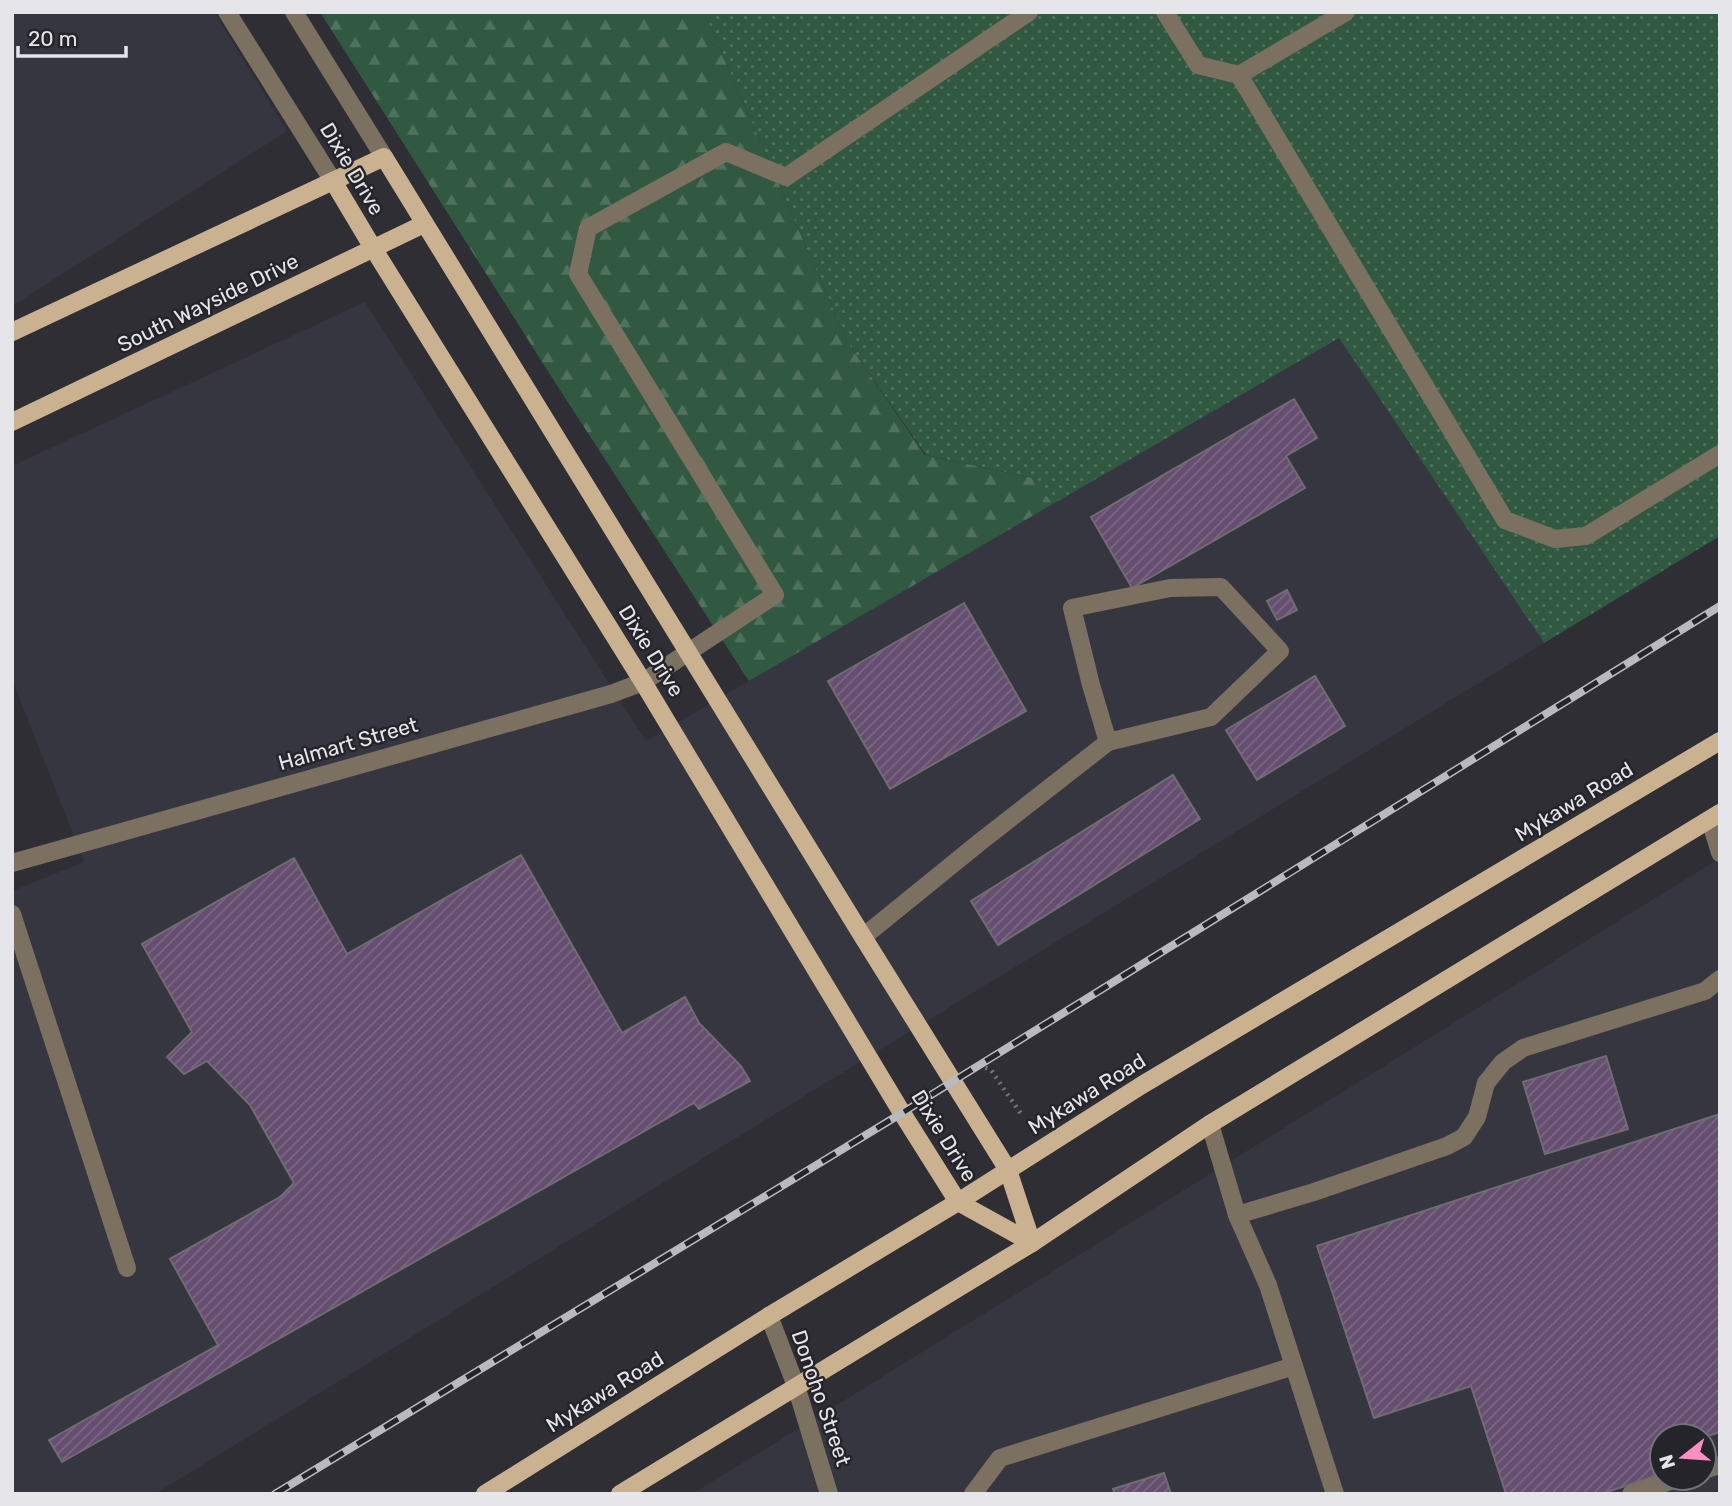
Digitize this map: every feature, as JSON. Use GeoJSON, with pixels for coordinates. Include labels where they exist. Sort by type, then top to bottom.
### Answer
{"type":"FeatureCollection","features":[{"type":"Feature","properties":{"kind":"main road"},"geometry":{"type":"LineString","coordinates":[[12,332],[384,157]]}},
{"type":"Feature","properties":{"kind":"main road","name":"Dixie Drive"},"geometry":{"type":"LineString","coordinates":[[384,157],[1008,1170],[1032,1243]]}},
{"type":"Feature","properties":{"kind":"main road","name":"Dixie Drive"},"geometry":{"type":"LineString","coordinates":[[333,181],[643,682],[958,1202],[1032,1243]]}},
{"type":"Feature","properties":{"kind":"main road","name":"South Wayside Drive"},"geometry":{"type":"LineString","coordinates":[[12,422],[424,224]]}},
{"type":"Feature","properties":{"kind":"main road","name":"Mykawa Road"},"geometry":{"type":"LineString","coordinates":[[485,1494],[1154,1078],[1720,741]]}},
{"type":"Feature","properties":{"kind":"main road"},"geometry":{"type":"LineString","coordinates":[[620,1494],[1032,1243],[1210,1124],[1715,816]]}},
{"type":"Feature","properties":{"kind":"street","name":"Dixie Drive"},"geometry":{"type":"LineString","coordinates":[[227,12],[333,181]]}},
{"type":"Feature","properties":{"kind":"street","name":"Dixie Drive"},"geometry":{"type":"LineString","coordinates":[[294,12],[384,157]]}},
{"type":"Feature","properties":{"kind":"street","name":"Halmart Street"},"geometry":{"type":"LineString","coordinates":[[12,863],[611,694],[643,682],[775,595],[578,274],[588,228],[726,152],[786,177],[1029,12]]}},
{"type":"Feature","properties":{"kind":"street"},"geometry":{"type":"LineString","coordinates":[[1165,12],[1198,65],[1239,75],[1346,12]]}},
{"type":"Feature","properties":{"kind":"street"},"geometry":{"type":"LineString","coordinates":[[1239,75],[1506,520],[1555,539],[1586,536],[1720,454]]}},
{"type":"Feature","properties":{"kind":"street"},"geometry":{"type":"LineString","coordinates":[[863,937],[1108,743],[1211,716],[1280,651],[1221,587],[1170,588],[1072,608],[1108,743]]}},
{"type":"Feature","properties":{"kind":"street"},"geometry":{"type":"LineString","coordinates":[[1715,816],[1720,853]]}},
{"type":"Feature","properties":{"kind":"street"},"geometry":{"type":"LineString","coordinates":[[12,914],[127,1268]]}},
{"type":"Feature","properties":{"kind":"street"},"geometry":{"type":"LineString","coordinates":[[1237,1215],[1314,1192],[1464,1137],[1477,1118],[1486,1083],[1503,1062],[1523,1048],[1705,991],[1720,979]]}},
{"type":"Feature","properties":{"kind":"street"},"geometry":{"type":"LineString","coordinates":[[1210,1124],[1237,1215],[1268,1285],[1335,1494]]}},
{"type":"Feature","properties":{"kind":"street","name":"Donoho Street"},"geometry":{"type":"LineString","coordinates":[[769,1316],[796,1386],[829,1494]]}},
{"type":"Feature","properties":{"kind":"street"},"geometry":{"type":"LineString","coordinates":[[973,1494],[1000,1458],[1294,1366]]}},
{"type":"Feature","properties":{"kind":"path"},"geometry":{"type":"LineString","coordinates":[[979,1065],[991,1070],[1021,1114]]}},
{"type":"Feature","properties":{"kind":"shaded area"},"geometry":{"type":"Polygon","coordinates":[[[12,12],[214,12],[287,131],[12,306],[12,12]]]}},
{"type":"Feature","properties":{"kind":"shaded area"},"geometry":{"type":"Polygon","coordinates":[[[365,302],[646,741],[1339,337],[1544,643],[155,1494],[12,1494],[12,891],[84,862],[12,679],[12,466],[365,302]]]}},
{"type":"Feature","properties":{"kind":"shaded area"},"geometry":{"type":"Polygon","coordinates":[[[1720,858],[1720,1494],[692,1494],[1720,858]]]}},
{"type":"Feature","properties":{"kind":"green space"},"geometry":{"type":"Polygon","coordinates":[[[320,12],[704,12],[848,343],[925,455],[1033,478],[1053,504],[749,681],[320,12]]]}},
{"type":"Feature","properties":{"kind":"green space"},"geometry":{"type":"Polygon","coordinates":[[[704,12],[1720,12],[1720,536],[1544,643],[1339,338],[1053,504],[1033,478],[926,455],[848,343],[704,12]]]}},
{"type":"Feature","properties":{"kind":"building"},"geometry":{"type":"Polygon","coordinates":[[[1294,399],[1317,438],[1286,456],[1305,488],[1132,588],[1091,517],[1294,399]]]}},
{"type":"Feature","properties":{"kind":"building"},"geometry":{"type":"Polygon","coordinates":[[[1287,590],[1297,610],[1277,620],[1267,601],[1287,590]]]}},
{"type":"Feature","properties":{"kind":"building"},"geometry":{"type":"Polygon","coordinates":[[[964,603],[1026,711],[890,789],[828,681],[964,603]]]}},
{"type":"Feature","properties":{"kind":"building"},"geometry":{"type":"Polygon","coordinates":[[[1315,676],[1345,726],[1257,780],[1226,730],[1315,676]]]}},
{"type":"Feature","properties":{"kind":"building"},"geometry":{"type":"Polygon","coordinates":[[[1173,775],[1200,819],[998,945],[971,901],[1173,775]]]}},
{"type":"Feature","properties":{"kind":"building"},"geometry":{"type":"Polygon","coordinates":[[[521,855],[622,1033],[685,997],[699,1023],[741,1066],[750,1081],[699,1109],[694,1103],[62,1462],[49,1440],[218,1345],[170,1259],[280,1197],[294,1183],[250,1105],[207,1061],[184,1074],[167,1057],[192,1032],[142,944],[294,858],[347,954],[521,855]]]}},
{"type":"Feature","properties":{"kind":"building"},"geometry":{"type":"Polygon","coordinates":[[[1606,1056],[1628,1129],[1545,1154],[1523,1082],[1606,1056]]]}},
{"type":"Feature","properties":{"kind":"building"},"geometry":{"type":"Polygon","coordinates":[[[1720,1114],[1720,1432],[1718,1422],[1648,1422],[1648,1479],[1601,1494],[1506,1494],[1471,1386],[1374,1418],[1317,1246],[1720,1114]]]}},
{"type":"Feature","properties":{"kind":"building"},"geometry":{"type":"Polygon","coordinates":[[[1164,1473],[1171,1494],[1115,1494],[1113,1489],[1164,1473]]]}},
{"type":"Feature","properties":{"kind":"railway"},"geometry":{"type":"LineString","coordinates":[[275,1494],[902,1113],[1720,606]]}}]}
